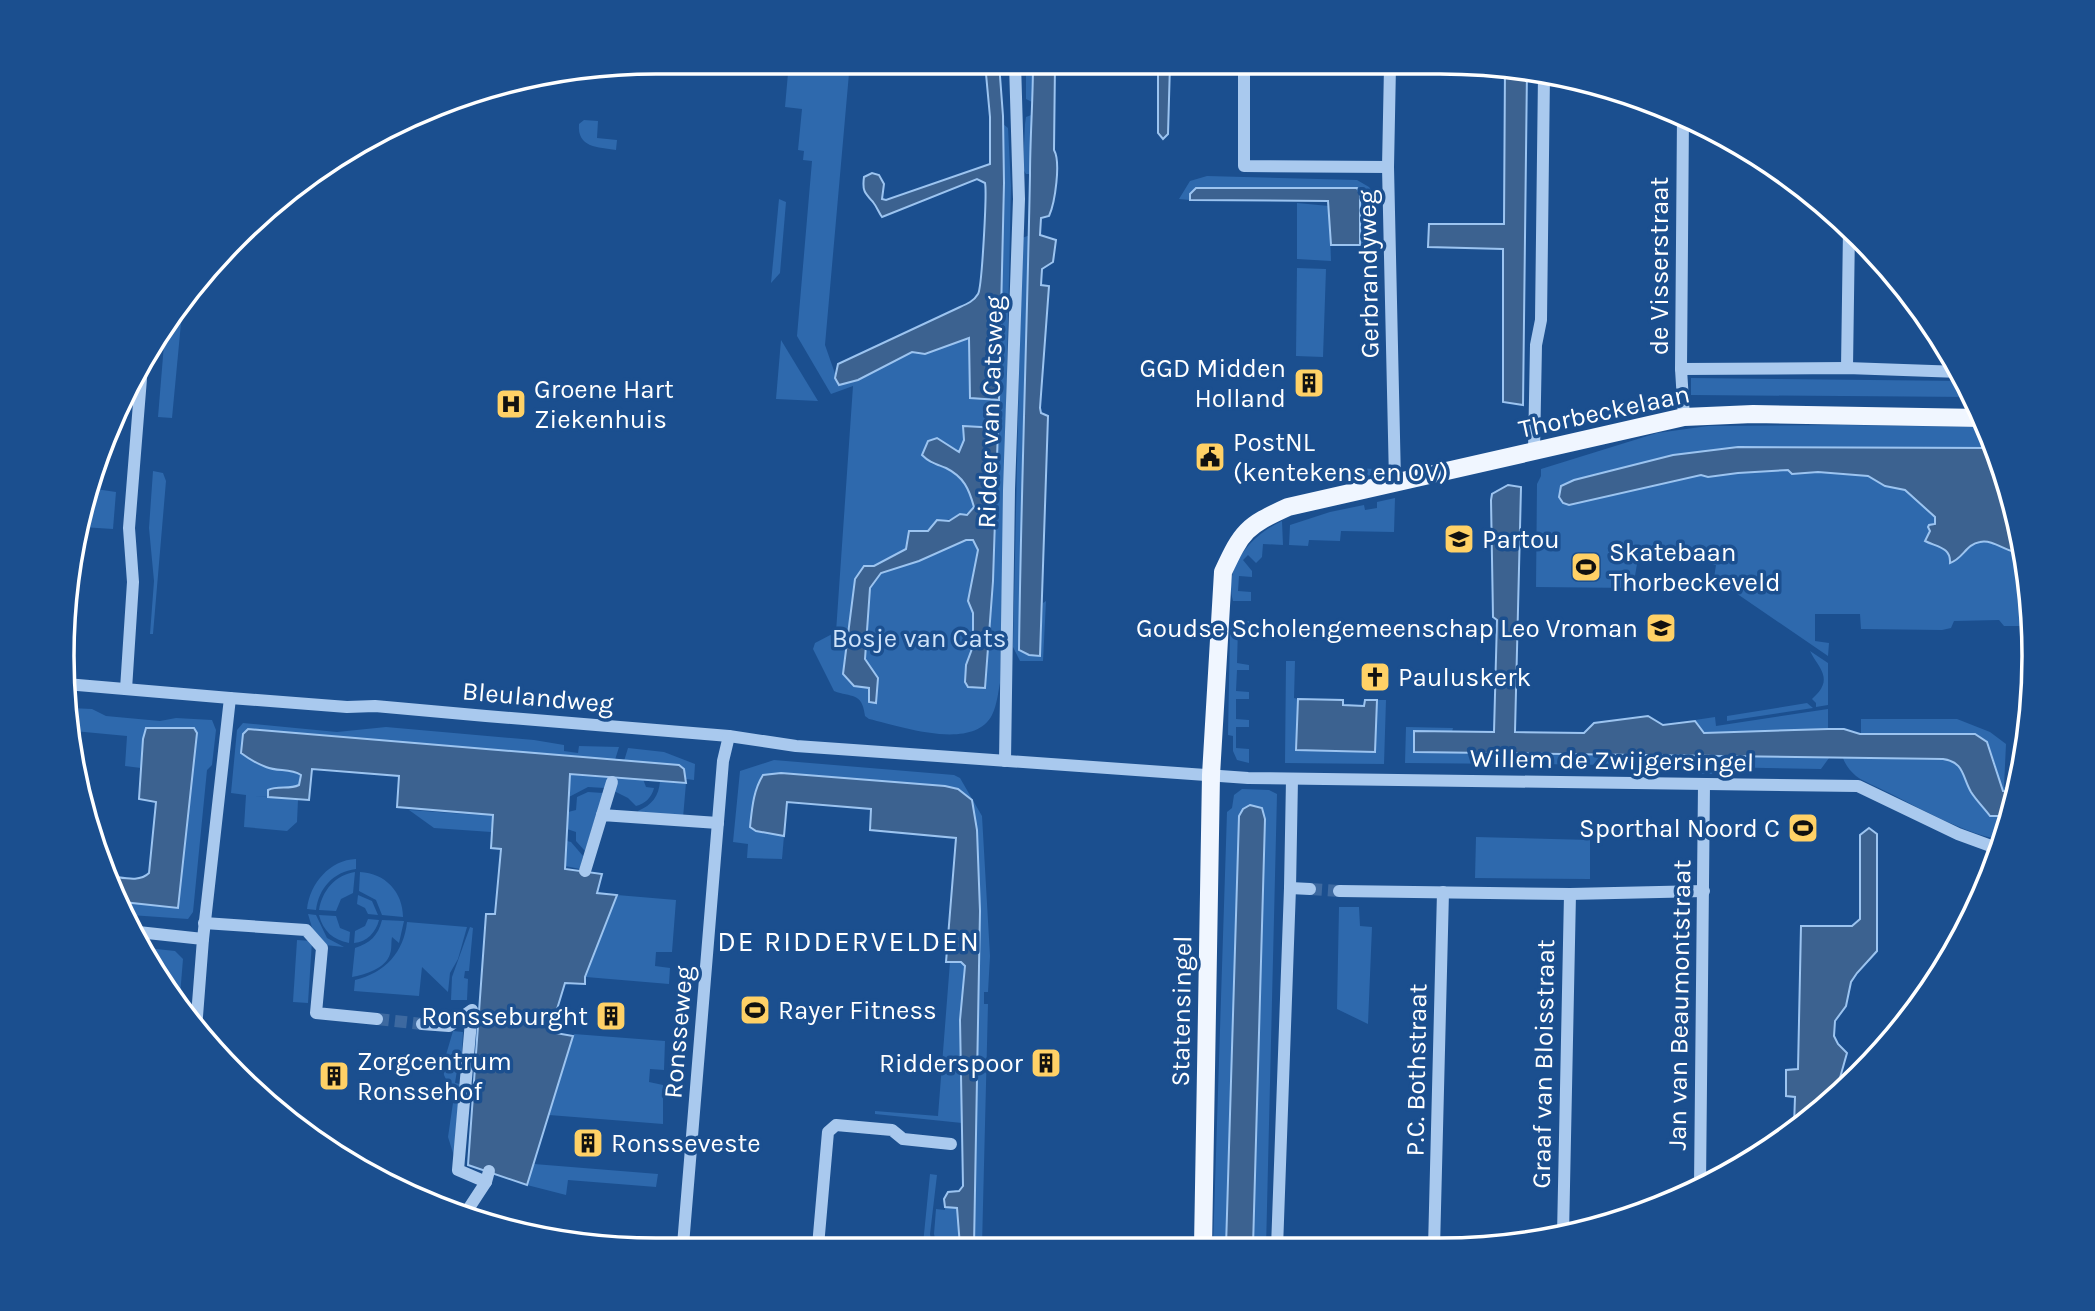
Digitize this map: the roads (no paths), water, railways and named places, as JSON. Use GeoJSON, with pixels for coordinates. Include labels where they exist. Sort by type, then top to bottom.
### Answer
{"type":"FeatureCollection","features":[{"type":"Feature","properties":{"kind":"main road","name":"Thorbeckelaan"},"geometry":{"type":"LineString","coordinates":[[1248,528],[1287,507],[1684,418],[1753,414],[1970,418]]}},
{"type":"Feature","properties":{"kind":"main road","name":"Statensingel"},"geometry":{"type":"LineString","coordinates":[[1203,1238],[1211,775],[1223,572],[1235,545],[1248,528]]}},
{"type":"Feature","properties":{"kind":"street","name":"Ridder van Catsweg"},"geometry":{"type":"LineString","coordinates":[[1005,761],[1009,490],[1019,199],[1016,74]]}},
{"type":"Feature","properties":{"kind":"street"},"geometry":{"type":"LineString","coordinates":[[1244,74],[1244,166],[1388,167]]}},
{"type":"Feature","properties":{"kind":"street","name":"Gerbrandyweg"},"geometry":{"type":"LineString","coordinates":[[1390,74],[1388,167],[1395,481]]}},
{"type":"Feature","properties":{"kind":"street"},"geometry":{"type":"LineString","coordinates":[[1534,451],[1536,345],[1541,320],[1544,83]]}},
{"type":"Feature","properties":{"kind":"street","name":"de Visserstraat"},"geometry":{"type":"LineString","coordinates":[[1683,128],[1681,369],[1684,418]]}},
{"type":"Feature","properties":{"kind":"street"},"geometry":{"type":"LineString","coordinates":[[1847,368],[1849,242]]}},
{"type":"Feature","properties":{"kind":"street","name":"Thorbeckelaan"},"geometry":{"type":"LineString","coordinates":[[1681,369],[1847,368],[1947,372]]}},
{"type":"Feature","properties":{"kind":"street"},"geometry":{"type":"LineString","coordinates":[[126,689],[133,582],[129,528],[140,385]]}},
{"type":"Feature","properties":{"kind":"street","name":"Bleulandweg"},"geometry":{"type":"LineString","coordinates":[[75,685],[346,707],[376,706],[729,736],[796,746],[1211,775]]}},
{"type":"Feature","properties":{"kind":"street"},"geometry":{"type":"LineString","coordinates":[[197,1014],[204,923],[230,698]]}},
{"type":"Feature","properties":{"kind":"street","name":"Ronsseweg"},"geometry":{"type":"LineString","coordinates":[[684,1238],[723,761],[729,736]]}},
{"type":"Feature","properties":{"kind":"street","name":"Willem de Zwijgersingel"},"geometry":{"type":"LineString","coordinates":[[1211,775],[1292,779],[1858,786],[1958,834],[1990,846]]}},
{"type":"Feature","properties":{"kind":"street"},"geometry":{"type":"LineString","coordinates":[[1277,1238],[1292,779]]}},
{"type":"Feature","properties":{"kind":"street"},"geometry":{"type":"LineString","coordinates":[[584,871],[612,782]]}},
{"type":"Feature","properties":{"kind":"street","name":"Jan van Beaumontstraat"},"geometry":{"type":"LineString","coordinates":[[1700,1175],[1704,784]]}},
{"type":"Feature","properties":{"kind":"street"},"geometry":{"type":"LineString","coordinates":[[602,815],[719,823]]}},
{"type":"Feature","properties":{"kind":"street"},"geometry":{"type":"LineString","coordinates":[[1290,888],[1310,890]]}},
{"type":"Feature","properties":{"kind":"street"},"geometry":{"type":"LineString","coordinates":[[1339,891],[1570,894],[1704,891]]}},
{"type":"Feature","properties":{"kind":"street","name":"P.C. Bothstraat"},"geometry":{"type":"LineString","coordinates":[[1434,1238],[1443,892]]}},
{"type":"Feature","properties":{"kind":"street","name":"Graaf van Bloisstraat"},"geometry":{"type":"LineString","coordinates":[[1563,1224],[1570,894]]}},
{"type":"Feature","properties":{"kind":"street"},"geometry":{"type":"LineString","coordinates":[[204,923],[306,930],[321,948],[316,1013],[377,1019]]}},
{"type":"Feature","properties":{"kind":"street"},"geometry":{"type":"LineString","coordinates":[[144,933],[203,939]]}},
{"type":"Feature","properties":{"kind":"street"},"geometry":{"type":"LineString","coordinates":[[422,1024],[449,1026],[475,1010],[458,1170],[487,1177],[469,1207]]}},
{"type":"Feature","properties":{"kind":"street"},"geometry":{"type":"LineString","coordinates":[[819,1238],[828,1132],[836,1125],[892,1130],[904,1139],[951,1144]]}},
{"type":"Feature","properties":{"kind":"tunnel"},"geometry":{"type":"LineString","coordinates":[[1310,889],[1339,891]]}},
{"type":"Feature","properties":{"kind":"tunnel"},"geometry":{"type":"LineString","coordinates":[[377,1019],[422,1024]]}},
{"type":"Feature","properties":{"kind":"place","name":"GGD Midden Holland"},"geometry":{"type":"Point","coordinates":[1309,383]}},
{"type":"Feature","properties":{"kind":"place","name":"Groene Hart Ziekenhuis"},"geometry":{"type":"Point","coordinates":[511,404]}},
{"type":"Feature","properties":{"kind":"place","name":"PostNL (kentekens en OV)"},"geometry":{"type":"Point","coordinates":[1210,457]}},
{"type":"Feature","properties":{"kind":"place","name":"Partou"},"geometry":{"type":"Point","coordinates":[1459,539]}},
{"type":"Feature","properties":{"kind":"place","name":"Skatebaan Thorbeckeveld"},"geometry":{"type":"Point","coordinates":[1586,567]}},
{"type":"Feature","properties":{"kind":"place","name":"Goudse Scholengemeenschap Leo Vroman"},"geometry":{"type":"Point","coordinates":[1661,628]}},
{"type":"Feature","properties":{"kind":"place","name":"Pauluskerk"},"geometry":{"type":"Point","coordinates":[1375,677]}},
{"type":"Feature","properties":{"kind":"place","name":"Sporthal Noord C"},"geometry":{"type":"Point","coordinates":[1803,828]}},
{"type":"Feature","properties":{"kind":"place","name":"Rayer Fitness"},"geometry":{"type":"Point","coordinates":[755,1010]}},
{"type":"Feature","properties":{"kind":"place","name":"Ronsseburght"},"geometry":{"type":"Point","coordinates":[611,1016]}},
{"type":"Feature","properties":{"kind":"place","name":"Ridderspoor"},"geometry":{"type":"Point","coordinates":[1046,1063]}},
{"type":"Feature","properties":{"kind":"place","name":"Zorgcentrum Ronssehof"},"geometry":{"type":"Point","coordinates":[334,1076]}},
{"type":"Feature","properties":{"kind":"place","name":"Ronsseveste"},"geometry":{"type":"Point","coordinates":[588,1143]}},
{"type":"Feature","properties":{"kind":"district","name":"DE RIDDERVELDEN"},"geometry":{"type":"Point","coordinates":[849,941]}},
{"type":"Feature","properties":{"kind":"park label","name":"Bosje van Cats"},"geometry":{"type":"Point","coordinates":[919,638]}}]}
